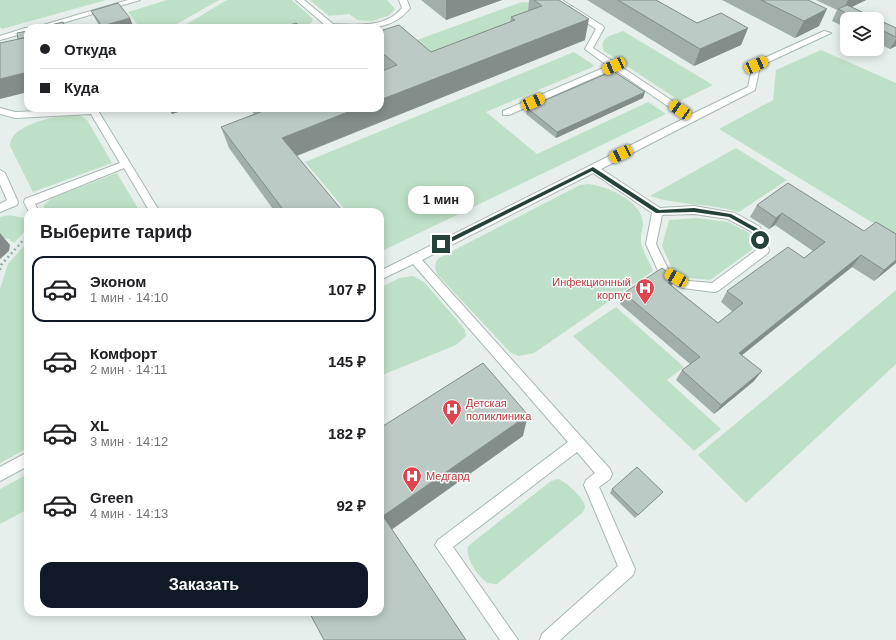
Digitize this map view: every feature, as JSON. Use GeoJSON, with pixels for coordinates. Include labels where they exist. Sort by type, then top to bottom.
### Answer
{"type":"FeatureCollection","features":[{"type":"Feature","properties":{"kind":"street"},"geometry":{"type":"LineString","coordinates":[[51,24],[136,0]]}},
{"type":"Feature","properties":{"kind":"street"},"geometry":{"type":"LineString","coordinates":[[300,0],[326,24]]}},
{"type":"Feature","properties":{"kind":"street"},"geometry":{"type":"LineString","coordinates":[[379,24],[400,17],[406,8],[403,0]]}},
{"type":"Feature","properties":{"kind":"street"},"geometry":{"type":"LineString","coordinates":[[557,0],[600,28],[589,49],[693,119]]}},
{"type":"Feature","properties":{"kind":"street"},"geometry":{"type":"LineString","coordinates":[[0,38],[24,31]]}},
{"type":"Feature","properties":{"kind":"street"},"geometry":{"type":"LineString","coordinates":[[384,274],[752,88],[756,65],[827,33]]}},
{"type":"Feature","properties":{"kind":"street"},"geometry":{"type":"LineString","coordinates":[[506,114],[614,66]]}},
{"type":"Feature","properties":{"kind":"street"},"geometry":{"type":"LineString","coordinates":[[0,111],[15,115],[74,112]]}},
{"type":"Feature","properties":{"kind":"street"},"geometry":{"type":"LineString","coordinates":[[95,112],[153,208]]}},
{"type":"Feature","properties":{"kind":"street"},"geometry":{"type":"LineString","coordinates":[[0,208],[13,202],[29,202],[126,164]]}},
{"type":"Feature","properties":{"kind":"street"},"geometry":{"type":"LineString","coordinates":[[593,168],[658,212],[694,210],[731,216],[756,230],[764,250],[714,288],[687,285],[664,272],[651,244],[658,212]]}},
{"type":"Feature","properties":{"kind":"street"},"geometry":{"type":"LineString","coordinates":[[0,174],[13,202]]}},
{"type":"Feature","properties":{"kind":"street"},"geometry":{"type":"LineString","coordinates":[[29,202],[32,208]]}},
{"type":"Feature","properties":{"kind":"street"},"geometry":{"type":"LineString","coordinates":[[414,258],[605,474],[591,485],[627,569],[548,640]]}},
{"type":"Feature","properties":{"kind":"street"},"geometry":{"type":"LineString","coordinates":[[510,640],[443,545],[578,443]]}},
{"type":"Feature","properties":{"kind":"street"},"geometry":{"type":"LineString","coordinates":[[0,474],[24,461]]}},
{"type":"Feature","properties":{"kind":"path"},"geometry":{"type":"LineString","coordinates":[[0,270],[1,265],[24,239]]}},
{"type":"Feature","properties":{"kind":"green space"},"geometry":{"type":"Polygon","coordinates":[[[0,0],[106,0],[2,29],[0,27],[0,0]]]}},
{"type":"Feature","properties":{"kind":"green space"},"geometry":{"type":"Polygon","coordinates":[[[167,0],[219,0],[177,24],[137,24],[128,12],[167,0]]]}},
{"type":"Feature","properties":{"kind":"green space"},"geometry":{"type":"Polygon","coordinates":[[[227,0],[292,0],[312,18],[313,21],[309,24],[187,24],[227,0]]]}},
{"type":"Feature","properties":{"kind":"green space"},"geometry":{"type":"Polygon","coordinates":[[[310,0],[387,0],[395,9],[388,16],[372,21],[358,20],[349,14],[329,16],[310,0]]]}},
{"type":"Feature","properties":{"kind":"green space"},"geometry":{"type":"Polygon","coordinates":[[[522,2],[533,3],[545,11],[429,67],[403,45],[522,2]]]}},
{"type":"Feature","properties":{"kind":"green space"},"geometry":{"type":"Polygon","coordinates":[[[623,31],[713,85],[680,101],[604,51],[603,43],[605,40],[611,35],[623,31]]]}},
{"type":"Feature","properties":{"kind":"green space"},"geometry":{"type":"Polygon","coordinates":[[[821,50],[896,83],[896,237],[719,129],[773,100],[776,70],[821,50]]]}},
{"type":"Feature","properties":{"kind":"green space"},"geometry":{"type":"Polygon","coordinates":[[[574,52],[595,66],[486,112],[537,154],[648,102],[666,114],[384,250],[384,208],[344,208],[305,162],[574,52]]]}},
{"type":"Feature","properties":{"kind":"green space"},"geometry":{"type":"Polygon","coordinates":[[[73,115],[81,116],[87,120],[112,163],[33,192],[10,146],[12,139],[17,132],[34,123],[55,117],[73,115]]]}},
{"type":"Feature","properties":{"kind":"green space"},"geometry":{"type":"Polygon","coordinates":[[[736,148],[787,180],[739,212],[650,196],[736,148]]]}},
{"type":"Feature","properties":{"kind":"green space"},"geometry":{"type":"Polygon","coordinates":[[[117,173],[138,208],[44,208],[44,205],[52,198],[117,173]]]}},
{"type":"Feature","properties":{"kind":"green space"},"geometry":{"type":"Polygon","coordinates":[[[588,184],[613,191],[637,208],[643,223],[641,242],[644,253],[653,271],[534,353],[519,356],[511,353],[438,275],[435,264],[439,258],[580,185],[588,184]]]}},
{"type":"Feature","properties":{"kind":"green space"},"geometry":{"type":"Polygon","coordinates":[[[9,215],[24,218],[24,232],[14,243],[9,239],[0,237],[0,217],[9,215]]]}},
{"type":"Feature","properties":{"kind":"green space"},"geometry":{"type":"Polygon","coordinates":[[[697,218],[728,222],[749,233],[753,249],[710,280],[689,278],[672,268],[662,246],[669,220],[697,218]]]}},
{"type":"Feature","properties":{"kind":"green space"},"geometry":{"type":"Polygon","coordinates":[[[24,246],[24,450],[0,463],[0,289],[8,264],[24,246]]]}},
{"type":"Feature","properties":{"kind":"green space"},"geometry":{"type":"Polygon","coordinates":[[[413,276],[424,282],[462,326],[465,330],[466,336],[456,345],[384,374],[384,286],[399,278],[413,276]]]}},
{"type":"Feature","properties":{"kind":"green space"},"geometry":{"type":"Polygon","coordinates":[[[896,290],[896,364],[746,503],[698,455],[896,290]]]}},
{"type":"Feature","properties":{"kind":"green space"},"geometry":{"type":"Polygon","coordinates":[[[616,307],[684,367],[667,380],[721,429],[694,451],[573,336],[616,307]]]}},
{"type":"Feature","properties":{"kind":"green space"},"geometry":{"type":"Polygon","coordinates":[[[24,476],[24,511],[0,524],[0,489],[24,476]]]}},
{"type":"Feature","properties":{"kind":"green space"},"geometry":{"type":"Polygon","coordinates":[[[558,479],[579,495],[585,508],[583,512],[497,584],[490,584],[486,582],[472,565],[468,555],[468,546],[551,481],[558,479]]]}},
{"type":"Feature","properties":{"kind":"building"},"geometry":{"type":"Polygon","coordinates":[[[534,0],[559,0],[589,19],[384,98],[384,70],[397,65],[384,54],[384,30],[399,25],[431,52],[515,20],[511,17],[542,6],[534,0]]]}},
{"type":"Feature","properties":{"kind":"building"},"geometry":{"type":"Polygon","coordinates":[[[618,0],[656,0],[697,23],[721,13],[748,28],[700,49],[618,0]]]}},
{"type":"Feature","properties":{"kind":"building"},"geometry":{"type":"Polygon","coordinates":[[[761,0],[808,0],[827,9],[804,21],[761,0]]]}},
{"type":"Feature","properties":{"kind":"building"},"geometry":{"type":"Polygon","coordinates":[[[118,3],[130,18],[109,24],[101,24],[91,11],[118,3]]]}},
{"type":"Feature","properties":{"kind":"building"},"geometry":{"type":"Polygon","coordinates":[[[847,5],[862,12],[844,12],[838,9],[847,5]]]}},
{"type":"Feature","properties":{"kind":"building"},"geometry":{"type":"Polygon","coordinates":[[[884,22],[896,28],[896,37],[884,31],[884,22]]]}},
{"type":"Feature","properties":{"kind":"building"},"geometry":{"type":"Polygon","coordinates":[[[24,32],[24,38],[18,39],[17,33],[24,32]]]}},
{"type":"Feature","properties":{"kind":"building"},"geometry":{"type":"Polygon","coordinates":[[[24,38],[24,73],[0,79],[0,43],[24,38]]]}},
{"type":"Feature","properties":{"kind":"building"},"geometry":{"type":"Polygon","coordinates":[[[613,71],[645,92],[557,132],[527,108],[613,71]]]}},
{"type":"Feature","properties":{"kind":"building"},"geometry":{"type":"Polygon","coordinates":[[[260,112],[348,112],[282,138],[340,208],[282,208],[221,127],[260,112]]]}},
{"type":"Feature","properties":{"kind":"building"},"geometry":{"type":"Polygon","coordinates":[[[788,183],[864,231],[876,222],[896,234],[896,260],[884,270],[861,255],[739,353],[762,371],[721,405],[682,370],[700,357],[624,293],[662,268],[675,278],[668,283],[718,323],[743,303],[727,291],[788,247],[804,258],[825,242],[782,213],[776,218],[757,205],[788,183]]]}},
{"type":"Feature","properties":{"kind":"building","name":"Медгард"},"geometry":{"type":"Polygon","coordinates":[[[483,363],[528,415],[384,515],[384,425],[483,363]]]}},
{"type":"Feature","properties":{"kind":"building"},"geometry":{"type":"Polygon","coordinates":[[[637,467],[663,492],[638,515],[612,489],[637,467]]]}},
{"type":"Feature","properties":{"kind":"building","name":"Медгард"},"geometry":{"type":"Polygon","coordinates":[[[384,517],[466,640],[324,640],[311,616],[384,616],[384,517]]]}},
{"type":"Feature","properties":{"kind":"place","name":"Инфекционный корпус"},"geometry":{"type":"Point","coordinates":[645,305]}},
{"type":"Feature","properties":{"kind":"place","name":"Детская поликлиника"},"geometry":{"type":"Point","coordinates":[452,426]}},
{"type":"Feature","properties":{"kind":"place","name":"Медгард"},"geometry":{"type":"Point","coordinates":[412,493]}},
{"type":"Feature","properties":{"kind":"route"},"geometry":{"type":"LineString","coordinates":[[441,244],[593,168],[658,212],[694,210],[731,216],[756,230],[760,240]]}}]}
